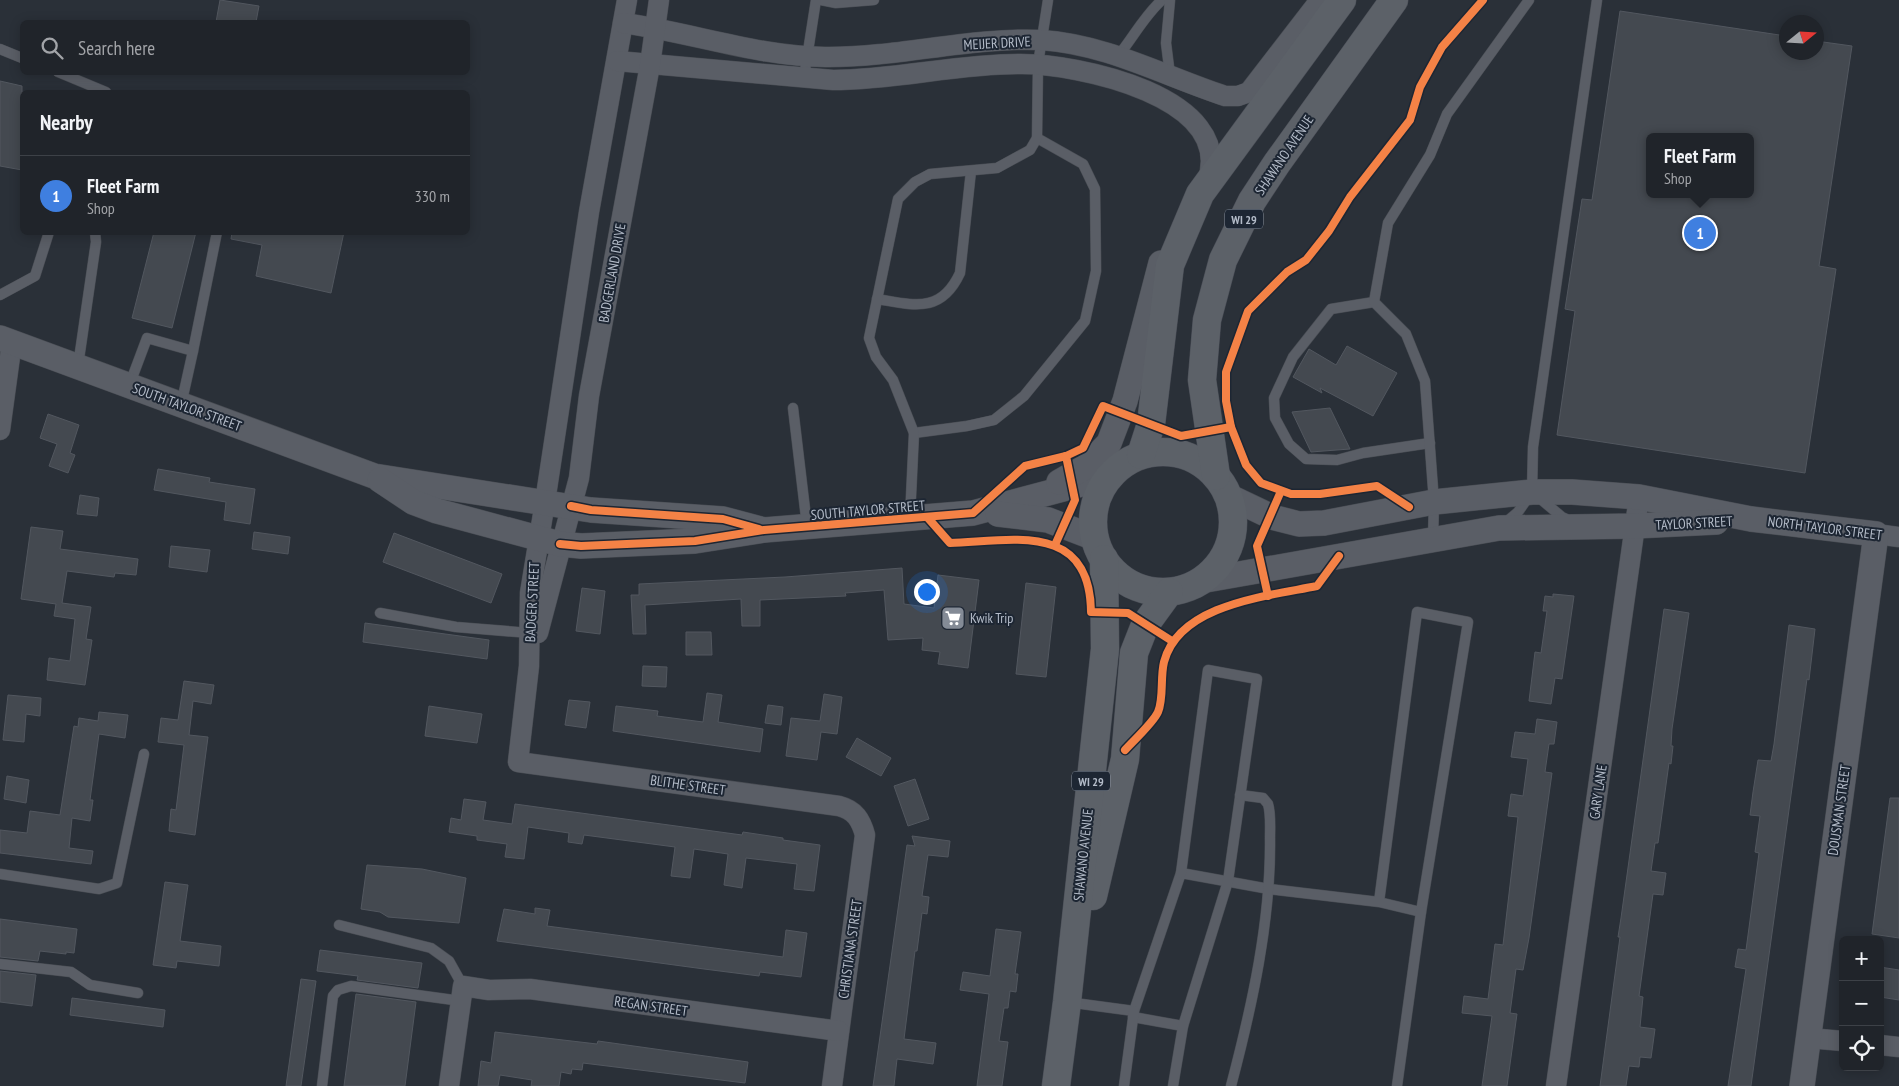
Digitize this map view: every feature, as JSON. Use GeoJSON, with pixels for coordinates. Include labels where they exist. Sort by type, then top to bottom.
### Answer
{"type":"FeatureCollection","features":[{"type":"Feature","properties":{"kind":"main road"},"geometry":{"type":"LineString","coordinates":[[1141,455],[1151,424],[1170,264],[1203,189],[1342,0]]}},
{"type":"Feature","properties":{"kind":"main road","name":"SHAWANO AVENUE"},"geometry":{"type":"LineString","coordinates":[[1222,486],[1202,380],[1207,320],[1223,260],[1252,202],[1277,163],[1394,0]]}},
{"type":"Feature","properties":{"kind":"main road","name":"WI 29"},"geometry":{"type":"LineString","coordinates":[[1161,451],[1182,454],[1200,462],[1222,486],[1233,520],[1229,544],[1218,565],[1200,581],[1185,588],[1169,592],[1150,590],[1132,584],[1116,574],[1099,548],[1093,516],[1098,496],[1108,477],[1123,464],[1141,455],[1161,451]]}},
{"type":"Feature","properties":{"kind":"main road","name":"SHAWANO AVENUE"},"geometry":{"type":"LineString","coordinates":[[1056,1086],[1067,1002],[1105,649],[1099,548]]}},
{"type":"Feature","properties":{"kind":"main road","name":"SHAWANO AVENUE"},"geometry":{"type":"LineString","coordinates":[[1067,1002],[1124,759],[1134,653],[1145,625],[1169,592]]}},
{"type":"Feature","properties":{"kind":"street"},"geometry":{"type":"LineString","coordinates":[[549,541],[545,502],[588,222],[627,0]]}},
{"type":"Feature","properties":{"kind":"street","name":"BADGERLAND DRIVE"},"geometry":{"type":"LineString","coordinates":[[549,541],[571,506],[579,478],[590,396],[650,65],[658,0]]}},
{"type":"Feature","properties":{"kind":"street","name":"MEIJER DRIVE"},"geometry":{"type":"LineString","coordinates":[[623,23],[756,48],[828,57],[983,42],[1041,40],[1083,47],[1118,56],[1225,96],[1238,96],[1249,92],[1320,0]]}},
{"type":"Feature","properties":{"kind":"street","name":"MEIJER DRIVE"},"geometry":{"type":"LineString","coordinates":[[617,61],[804,77],[863,80],[1005,64],[1038,64],[1063,68],[1131,86],[1168,101],[1183,110],[1196,123],[1208,147],[1212,168],[1203,189]]}},
{"type":"Feature","properties":{"kind":"street"},"geometry":{"type":"LineString","coordinates":[[1020,502],[1087,466],[1098,457],[1109,443],[1124,401],[1169,237],[1179,218],[1203,189]]}},
{"type":"Feature","properties":{"kind":"street"},"geometry":{"type":"LineString","coordinates":[[0,430],[6,340]]}},
{"type":"Feature","properties":{"kind":"street","name":"SOUTH TAYLOR STREET"},"geometry":{"type":"LineString","coordinates":[[6,340],[374,476],[591,510],[723,519],[764,530]]}},
{"type":"Feature","properties":{"kind":"street","name":"SOUTH TAYLOR STREET"},"geometry":{"type":"LineString","coordinates":[[374,476],[413,502],[437,511],[549,541],[581,546],[695,541],[764,530],[973,513],[1108,477]]}},
{"type":"Feature","properties":{"kind":"street","name":"TAYLOR STREET"},"geometry":{"type":"LineString","coordinates":[[1222,486],[1272,517],[1299,524],[1324,523],[1434,502],[1532,492],[1572,492],[1639,497],[1750,520]]}},
{"type":"Feature","properties":{"kind":"street","name":"GARY LANE"},"geometry":{"type":"LineString","coordinates":[[1556,1086],[1639,497]]}},
{"type":"Feature","properties":{"kind":"street","name":"SOUTH TAYLOR STREET"},"geometry":{"type":"LineString","coordinates":[[973,513],[1048,520],[1099,548]]}},
{"type":"Feature","properties":{"kind":"street","name":"TAYLOR STREET"},"geometry":{"type":"LineString","coordinates":[[1200,581],[1499,528],[1635,526],[1750,520]]}},
{"type":"Feature","properties":{"kind":"street","name":"NORTH TAYLOR STREET"},"geometry":{"type":"LineString","coordinates":[[1750,520],[1887,536]]}},
{"type":"Feature","properties":{"kind":"street","name":"DOUSMAN STREET"},"geometry":{"type":"LineString","coordinates":[[1802,1086],[1887,536]]}},
{"type":"Feature","properties":{"kind":"street","name":"BADGER STREET"},"geometry":{"type":"LineString","coordinates":[[529,666],[530,593],[549,541]]}},
{"type":"Feature","properties":{"kind":"street","name":"BADGER STREET"},"geometry":{"type":"LineString","coordinates":[[518,762],[529,666],[549,541]]}},
{"type":"Feature","properties":{"kind":"street","name":"BLITHE STREET"},"geometry":{"type":"LineString","coordinates":[[518,762],[839,806],[856,815]]}},
{"type":"Feature","properties":{"kind":"street","name":"CHRISTIANA STREET"},"geometry":{"type":"LineString","coordinates":[[832,1086],[866,835],[856,815]]}},
{"type":"Feature","properties":{"kind":"street","name":"REGAN STREET"},"geometry":{"type":"LineString","coordinates":[[462,994],[489,990],[530,989],[839,1031]]}},
{"type":"Feature","properties":{"kind":"street"},"geometry":{"type":"LineString","coordinates":[[449,1086],[462,994]]}},
{"type":"Feature","properties":{"kind":"street"},"geometry":{"type":"LineString","coordinates":[[1808,1038],[1839,1041]]}},
{"type":"Feature","properties":{"kind":"street"},"geometry":{"type":"LineString","coordinates":[[1884,1045],[1899,1047]]}},
{"type":"Feature","properties":{"kind":"lane"},"geometry":{"type":"LineString","coordinates":[[804,77],[816,0]]}},
{"type":"Feature","properties":{"kind":"lane"},"geometry":{"type":"LineString","coordinates":[[821,0],[836,3],[874,0]]}},
{"type":"Feature","properties":{"kind":"lane"},"geometry":{"type":"LineString","coordinates":[[910,518],[914,433],[893,380],[876,357],[869,338],[898,199],[915,182],[930,174],[997,168],[1030,150],[1038,138],[1038,64],[1048,0]]}},
{"type":"Feature","properties":{"kind":"lane"},"geometry":{"type":"LineString","coordinates":[[1118,56],[1136,34],[1150,10],[1162,0]]}},
{"type":"Feature","properties":{"kind":"lane"},"geometry":{"type":"LineString","coordinates":[[1170,0],[1166,43],[1170,75]]}},
{"type":"Feature","properties":{"kind":"lane"},"geometry":{"type":"LineString","coordinates":[[1374,302],[1388,223],[1430,156],[1446,114],[1529,0]]}},
{"type":"Feature","properties":{"kind":"lane"},"geometry":{"type":"LineString","coordinates":[[1499,528],[1518,512],[1532,492],[1532,447],[1597,0]]}},
{"type":"Feature","properties":{"kind":"lane"},"geometry":{"type":"LineString","coordinates":[[0,49],[20,57]]}},
{"type":"Feature","properties":{"kind":"lane"},"geometry":{"type":"LineString","coordinates":[[65,75],[101,90]]}},
{"type":"Feature","properties":{"kind":"lane"},"geometry":{"type":"LineString","coordinates":[[914,433],[994,420],[1024,396],[1085,321],[1096,271],[1095,189],[1083,164],[1038,138]]}},
{"type":"Feature","properties":{"kind":"lane"},"geometry":{"type":"LineString","coordinates":[[877,299],[921,306],[938,299],[955,284],[960,272],[971,171]]}},
{"type":"Feature","properties":{"kind":"lane"},"geometry":{"type":"LineString","coordinates":[[0,295],[35,276],[48,235]]}},
{"type":"Feature","properties":{"kind":"lane"},"geometry":{"type":"LineString","coordinates":[[78,366],[96,242],[95,235]]}},
{"type":"Feature","properties":{"kind":"lane"},"geometry":{"type":"LineString","coordinates":[[181,405],[216,235]]}},
{"type":"Feature","properties":{"kind":"lane"},"geometry":{"type":"LineString","coordinates":[[1374,302],[1406,334],[1425,381],[1434,502],[1433,539]]}},
{"type":"Feature","properties":{"kind":"lane"},"geometry":{"type":"LineString","coordinates":[[1374,302],[1331,309],[1293,357],[1274,398],[1275,418],[1289,444],[1306,459],[1337,460],[1430,443]]}},
{"type":"Feature","properties":{"kind":"lane"},"geometry":{"type":"LineString","coordinates":[[129,386],[147,338],[193,351]]}},
{"type":"Feature","properties":{"kind":"lane"},"geometry":{"type":"LineString","coordinates":[[793,408],[807,527]]}},
{"type":"Feature","properties":{"kind":"lane"},"geometry":{"type":"LineString","coordinates":[[1532,492],[1562,517],[1585,526]]}},
{"type":"Feature","properties":{"kind":"lane"},"geometry":{"type":"LineString","coordinates":[[380,612],[456,627],[530,634]]}},
{"type":"Feature","properties":{"kind":"lane"},"geometry":{"type":"LineString","coordinates":[[1379,902],[1417,612],[1468,622],[1421,912],[1397,1086]]}},
{"type":"Feature","properties":{"kind":"lane"},"geometry":{"type":"LineString","coordinates":[[1124,1086],[1133,1014],[1181,873],[1208,670],[1257,678],[1228,881],[1182,1026],[1173,1086]]}},
{"type":"Feature","properties":{"kind":"lane"},"geometry":{"type":"LineString","coordinates":[[0,874],[99,889],[118,883],[144,754]]}},
{"type":"Feature","properties":{"kind":"lane"},"geometry":{"type":"LineString","coordinates":[[1231,1086],[1256,971],[1269,889],[1269,808],[1264,798],[1240,795]]}},
{"type":"Feature","properties":{"kind":"lane"},"geometry":{"type":"LineString","coordinates":[[1181,873],[1269,889],[1379,902],[1421,912]]}},
{"type":"Feature","properties":{"kind":"lane"},"geometry":{"type":"LineString","coordinates":[[322,1086],[333,996],[338,990],[351,986],[462,994],[449,961],[431,948],[339,925]]}},
{"type":"Feature","properties":{"kind":"lane"},"geometry":{"type":"LineString","coordinates":[[0,964],[71,972],[90,985],[138,993]]}},
{"type":"Feature","properties":{"kind":"lane"},"geometry":{"type":"LineString","coordinates":[[1067,1002],[1133,1014],[1182,1026]]}},
{"type":"Feature","properties":{"kind":"building"},"geometry":{"type":"Polygon","coordinates":[[[220,0],[259,6],[256,20],[216,20],[220,0]]]}},
{"type":"Feature","properties":{"kind":"building"},"geometry":{"type":"Polygon","coordinates":[[[1620,11],[1779,35],[1779,60],[1824,60],[1824,42],[1852,46],[1819,266],[1836,269],[1805,473],[1557,435],[1575,311],[1565,309],[1582,199],[1592,200],[1620,11]]]}},
{"type":"Feature","properties":{"kind":"building"},"geometry":{"type":"Polygon","coordinates":[[[0,81],[22,86],[22,90],[20,90],[20,170],[0,166],[0,81]]]}},
{"type":"Feature","properties":{"kind":"building"},"geometry":{"type":"Polygon","coordinates":[[[153,235],[195,235],[172,328],[132,318],[153,235]]]}},
{"type":"Feature","properties":{"kind":"building"},"geometry":{"type":"Polygon","coordinates":[[[232,235],[343,235],[331,293],[256,276],[262,245],[231,239],[232,235]]]}},
{"type":"Feature","properties":{"kind":"building"},"geometry":{"type":"Polygon","coordinates":[[[1347,346],[1397,373],[1373,416],[1320,388],[1322,393],[1293,377],[1309,349],[1336,365],[1347,346]]]}},
{"type":"Feature","properties":{"kind":"building"},"geometry":{"type":"Polygon","coordinates":[[[1330,408],[1350,449],[1311,452],[1292,412],[1330,408]]]}},
{"type":"Feature","properties":{"kind":"building"},"geometry":{"type":"Polygon","coordinates":[[[48,414],[79,425],[70,453],[75,455],[68,473],[49,466],[57,444],[40,438],[48,414]]]}},
{"type":"Feature","properties":{"kind":"building"},"geometry":{"type":"Polygon","coordinates":[[[158,469],[210,478],[209,482],[255,489],[250,524],[224,520],[226,502],[154,490],[158,469]]]}},
{"type":"Feature","properties":{"kind":"building"},"geometry":{"type":"Polygon","coordinates":[[[80,495],[99,498],[97,516],[77,514],[80,495]]]}},
{"type":"Feature","properties":{"kind":"building"},"geometry":{"type":"Polygon","coordinates":[[[31,527],[63,531],[60,549],[138,559],[136,575],[115,573],[114,577],[67,571],[62,603],[91,607],[86,639],[92,640],[85,685],[47,680],[49,658],[70,661],[75,619],[54,616],[56,604],[21,599],[31,527]]]}},
{"type":"Feature","properties":{"kind":"building"},"geometry":{"type":"Polygon","coordinates":[[[254,532],[290,537],[288,554],[252,549],[254,532]]]}},
{"type":"Feature","properties":{"kind":"building"},"geometry":{"type":"Polygon","coordinates":[[[394,533],[502,574],[491,603],[383,562],[394,533]]]}},
{"type":"Feature","properties":{"kind":"building"},"geometry":{"type":"Polygon","coordinates":[[[171,546],[210,550],[207,572],[169,567],[171,546]]]}},
{"type":"Feature","properties":{"kind":"building"},"geometry":{"type":"Polygon","coordinates":[[[902,568],[904,604],[934,608],[938,575],[979,580],[968,668],[938,664],[940,652],[922,650],[923,638],[888,640],[884,590],[845,593],[846,596],[760,600],[760,626],[742,626],[741,599],[645,605],[646,634],[633,634],[631,595],[639,595],[639,584],[785,577],[902,568]]]}},
{"type":"Feature","properties":{"kind":"building"},"geometry":{"type":"Polygon","coordinates":[[[1026,583],[1056,587],[1046,677],[1016,674],[1026,583]]]}},
{"type":"Feature","properties":{"kind":"building"},"geometry":{"type":"Polygon","coordinates":[[[582,588],[605,591],[600,634],[576,631],[582,588]]]}},
{"type":"Feature","properties":{"kind":"building"},"geometry":{"type":"Polygon","coordinates":[[[1553,594],[1574,596],[1562,679],[1555,678],[1551,704],[1529,701],[1535,652],[1541,653],[1547,611],[1543,611],[1545,596],[1553,597],[1553,594]]]}},
{"type":"Feature","properties":{"kind":"building"},"geometry":{"type":"Polygon","coordinates":[[[1664,609],[1689,613],[1672,729],[1671,764],[1669,763],[1658,843],[1655,843],[1651,871],[1666,873],[1663,895],[1653,894],[1639,996],[1643,997],[1640,1027],[1655,1029],[1651,1058],[1640,1057],[1639,1067],[1629,1066],[1626,1086],[1600,1086],[1620,937],[1618,937],[1664,609]]]}},
{"type":"Feature","properties":{"kind":"building"},"geometry":{"type":"Polygon","coordinates":[[[365,623],[489,640],[487,659],[363,642],[365,623]]]}},
{"type":"Feature","properties":{"kind":"building"},"geometry":{"type":"Polygon","coordinates":[[[1789,625],[1815,629],[1809,680],[1807,679],[1751,1086],[1728,1086],[1746,969],[1735,967],[1738,949],[1746,950],[1759,853],[1755,852],[1760,816],[1750,815],[1753,792],[1758,760],[1771,761],[1789,625]]]}},
{"type":"Feature","properties":{"kind":"building"},"geometry":{"type":"Polygon","coordinates":[[[686,632],[711,632],[712,655],[686,655],[686,632]]]}},
{"type":"Feature","properties":{"kind":"building"},"geometry":{"type":"Polygon","coordinates":[[[643,666],[667,667],[666,687],[642,686],[643,666]]]}},
{"type":"Feature","properties":{"kind":"building"},"geometry":{"type":"Polygon","coordinates":[[[184,681],[214,685],[211,704],[193,701],[189,735],[208,737],[195,835],[169,831],[171,809],[176,810],[184,745],[158,742],[161,718],[178,720],[184,681]]]}},
{"type":"Feature","properties":{"kind":"building"},"geometry":{"type":"Polygon","coordinates":[[[707,693],[722,695],[718,722],[763,729],[760,752],[613,731],[616,706],[658,711],[657,716],[703,722],[707,693]]]}},
{"type":"Feature","properties":{"kind":"building"},"geometry":{"type":"Polygon","coordinates":[[[824,694],[842,697],[837,734],[821,732],[817,760],[786,756],[791,718],[820,721],[824,694]]]}},
{"type":"Feature","properties":{"kind":"building"},"geometry":{"type":"Polygon","coordinates":[[[8,695],[41,698],[40,716],[26,714],[24,742],[3,740],[8,695]]]}},
{"type":"Feature","properties":{"kind":"building"},"geometry":{"type":"Polygon","coordinates":[[[569,700],[590,702],[586,728],[565,725],[569,700]]]}},
{"type":"Feature","properties":{"kind":"building"},"geometry":{"type":"Polygon","coordinates":[[[768,705],[783,707],[781,725],[765,723],[768,705]]]}},
{"type":"Feature","properties":{"kind":"building"},"geometry":{"type":"Polygon","coordinates":[[[429,706],[482,714],[477,743],[425,736],[429,706]]]}},
{"type":"Feature","properties":{"kind":"building"},"geometry":{"type":"Polygon","coordinates":[[[99,712],[128,715],[125,738],[99,734],[90,800],[93,800],[90,821],[72,818],[69,848],[93,851],[91,864],[0,853],[0,830],[27,833],[30,811],[60,815],[74,726],[78,727],[79,718],[98,721],[99,712]]]}},
{"type":"Feature","properties":{"kind":"building"},"geometry":{"type":"Polygon","coordinates":[[[1537,719],[1557,722],[1554,744],[1549,744],[1545,772],[1552,773],[1529,938],[1523,970],[1516,969],[1510,1013],[1517,1014],[1507,1086],[1482,1086],[1492,1016],[1462,1013],[1464,996],[1488,999],[1495,944],[1503,945],[1518,817],[1508,816],[1511,794],[1523,796],[1528,759],[1511,757],[1515,732],[1535,734],[1537,719]]]}},
{"type":"Feature","properties":{"kind":"building"},"geometry":{"type":"Polygon","coordinates":[[[857,738],[891,758],[881,776],[846,757],[857,738]]]}},
{"type":"Feature","properties":{"kind":"building"},"geometry":{"type":"Polygon","coordinates":[[[7,776],[29,780],[26,803],[4,799],[7,776]]]}},
{"type":"Feature","properties":{"kind":"building"},"geometry":{"type":"Polygon","coordinates":[[[915,779],[929,819],[908,826],[894,786],[915,779]]]}},
{"type":"Feature","properties":{"kind":"building"},"geometry":{"type":"Polygon","coordinates":[[[1890,798],[1899,798],[1899,938],[1872,934],[1890,798]]]}},
{"type":"Feature","properties":{"kind":"building"},"geometry":{"type":"Polygon","coordinates":[[[464,799],[486,802],[483,820],[512,824],[515,804],[742,835],[743,832],[820,845],[814,891],[794,889],[797,864],[746,858],[742,888],[724,885],[728,854],[694,849],[690,878],[671,876],[675,847],[584,835],[582,844],[568,842],[569,833],[528,827],[524,859],[505,857],[507,844],[477,840],[477,836],[449,832],[451,818],[461,820],[464,799]]]}},
{"type":"Feature","properties":{"kind":"building"},"geometry":{"type":"Polygon","coordinates":[[[912,836],[950,841],[948,857],[928,855],[922,896],[929,897],[927,914],[922,913],[917,951],[915,951],[904,1039],[936,1043],[933,1064],[897,1059],[894,1086],[873,1086],[907,845],[915,846],[912,836]]]}},
{"type":"Feature","properties":{"kind":"building"},"geometry":{"type":"Polygon","coordinates":[[[367,865],[422,869],[466,878],[459,923],[388,917],[380,912],[361,909],[367,865]]]}},
{"type":"Feature","properties":{"kind":"building"},"geometry":{"type":"Polygon","coordinates":[[[165,882],[188,885],[180,941],[221,946],[219,966],[177,961],[176,968],[153,965],[165,882]]]}},
{"type":"Feature","properties":{"kind":"building"},"geometry":{"type":"Polygon","coordinates":[[[535,908],[550,910],[547,926],[783,957],[786,930],[807,933],[801,977],[760,972],[759,976],[497,941],[504,909],[535,914],[535,908]]]}},
{"type":"Feature","properties":{"kind":"building"},"geometry":{"type":"Polygon","coordinates":[[[0,919],[77,929],[74,953],[40,951],[38,961],[0,957],[0,919]]]}},
{"type":"Feature","properties":{"kind":"building"},"geometry":{"type":"Polygon","coordinates":[[[996,929],[1021,932],[1015,974],[1018,974],[1016,992],[1010,991],[1008,1008],[1004,1008],[999,1041],[1008,1042],[1002,1086],[977,1086],[989,994],[960,990],[963,972],[990,976],[996,929]]]}},
{"type":"Feature","properties":{"kind":"building"},"geometry":{"type":"Polygon","coordinates":[[[320,950],[422,963],[418,988],[357,980],[358,976],[317,971],[320,950]]]}},
{"type":"Feature","properties":{"kind":"building"},"geometry":{"type":"Polygon","coordinates":[[[1884,968],[1899,970],[1899,1000],[1884,998],[1884,968]]]}},
{"type":"Feature","properties":{"kind":"building"},"geometry":{"type":"Polygon","coordinates":[[[0,971],[36,975],[32,1006],[0,1002],[0,971]]]}},
{"type":"Feature","properties":{"kind":"building"},"geometry":{"type":"Polygon","coordinates":[[[301,979],[316,981],[301,1086],[286,1086],[301,979]]]}},
{"type":"Feature","properties":{"kind":"building"},"geometry":{"type":"Polygon","coordinates":[[[356,994],[416,1002],[405,1086],[344,1086],[356,994]]]}},
{"type":"Feature","properties":{"kind":"building"},"geometry":{"type":"Polygon","coordinates":[[[72,998],[165,1010],[163,1027],[70,1015],[72,998]]]}},
{"type":"Feature","properties":{"kind":"building"},"geometry":{"type":"Polygon","coordinates":[[[495,1032],[597,1044],[598,1041],[748,1062],[745,1083],[583,1063],[582,1070],[572,1069],[571,1074],[561,1072],[559,1086],[531,1086],[532,1080],[500,1075],[498,1086],[478,1086],[481,1061],[491,1063],[495,1032]]]}},
{"type":"Feature","properties":{"kind":"cycle path"},"geometry":{"type":"LineString","coordinates":[[1409,507],[1377,486],[1320,494],[1291,494],[1261,483],[1246,465],[1231,427],[1226,401],[1226,372],[1248,311],[1287,272],[1306,260],[1329,231],[1350,197],[1410,120],[1420,87],[1442,47],[1483,0]]}},
{"type":"Feature","properties":{"kind":"cycle path"},"geometry":{"type":"LineString","coordinates":[[560,544],[581,546],[695,541],[764,530],[973,513],[1025,466],[1066,456],[1083,448],[1103,406],[1181,436],[1231,427]]}},
{"type":"Feature","properties":{"kind":"cycle path"},"geometry":{"type":"LineString","coordinates":[[1055,545],[1075,500],[1066,456]]}},
{"type":"Feature","properties":{"kind":"cycle path"},"geometry":{"type":"LineString","coordinates":[[1268,596],[1257,546],[1281,491]]}},
{"type":"Feature","properties":{"kind":"cycle path"},"geometry":{"type":"LineString","coordinates":[[571,506],[591,510],[723,519],[759,529]]}},
{"type":"Feature","properties":{"kind":"cycle path"},"geometry":{"type":"LineString","coordinates":[[928,518],[950,543],[1022,540],[1043,543],[1062,550],[1077,563],[1087,583],[1091,612],[1128,613],[1172,641]]}},
{"type":"Feature","properties":{"kind":"cycle path"},"geometry":{"type":"LineString","coordinates":[[1125,750],[1156,716],[1161,701],[1164,662],[1173,642],[1187,627],[1206,615],[1228,606],[1251,599],[1317,586],[1339,556]]}},
{"type":"Feature","properties":{"kind":"place","name":"Fleet Farm"},"geometry":{"type":"Point","coordinates":[1700,233]}},
{"type":"Feature","properties":{"kind":"place","name":"Kwik Trip"},"geometry":{"type":"Point","coordinates":[953,618]}}]}
